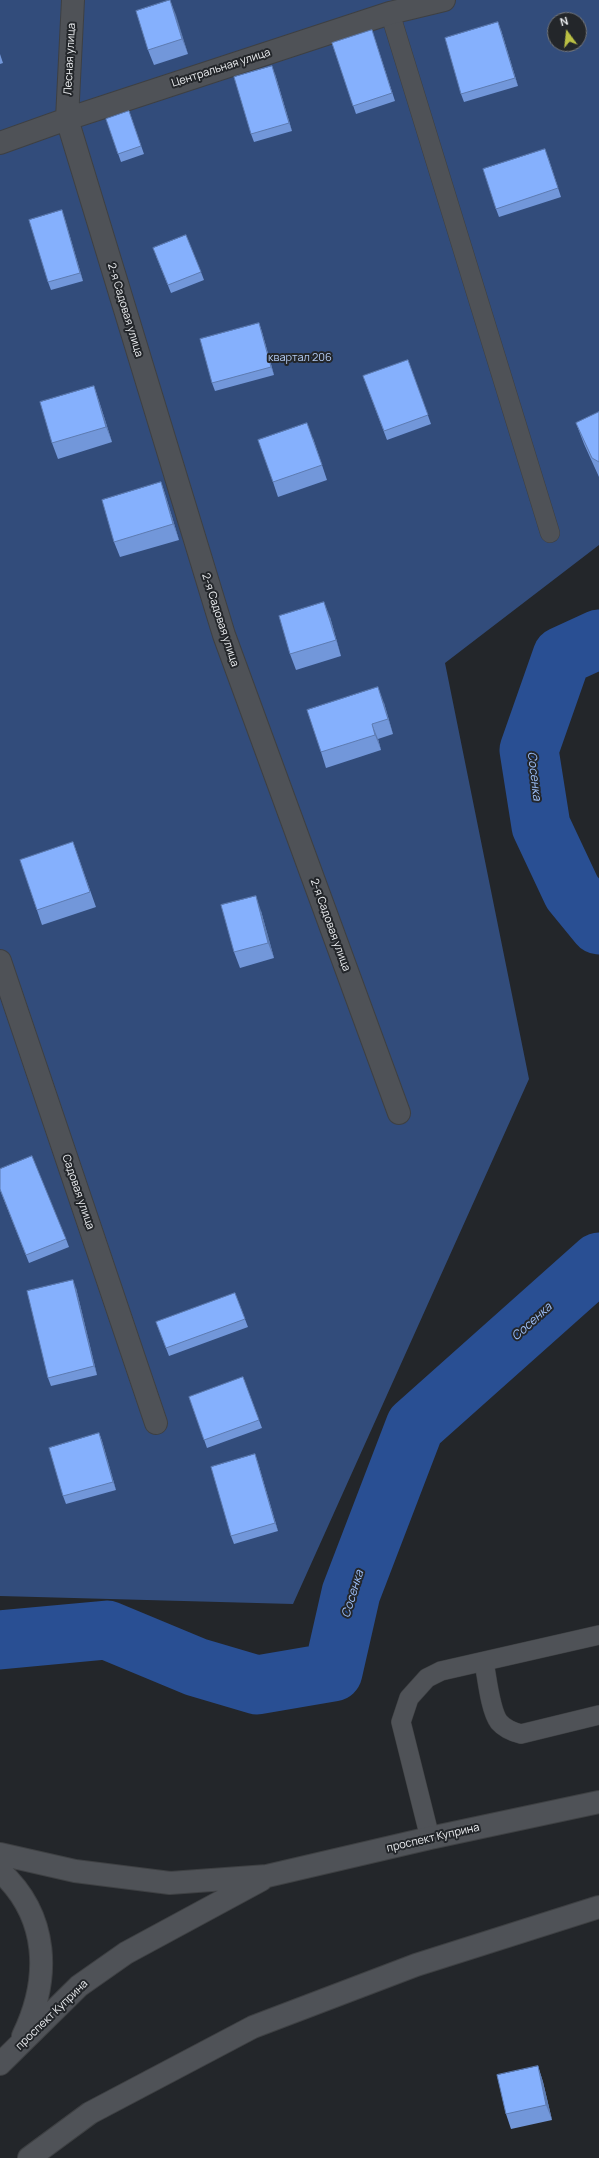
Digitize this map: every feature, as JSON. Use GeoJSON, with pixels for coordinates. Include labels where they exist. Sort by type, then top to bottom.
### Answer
{"type":"FeatureCollection","features":[{"type":"Feature","properties":{"kind":"street","name":"Лесная улица"},"geometry":{"type":"LineString","coordinates":[[67,119],[74,0]]}},
{"type":"Feature","properties":{"kind":"street","name":"Центральная улица"},"geometry":{"type":"LineString","coordinates":[[0,143],[67,119],[390,13],[444,0]]}},
{"type":"Feature","properties":{"kind":"street","name":"2-я Садовая улица"},"geometry":{"type":"LineString","coordinates":[[67,119],[224,635],[399,1113]]}},
{"type":"Feature","properties":{"kind":"street","name":"Садовая улица"},"geometry":{"type":"LineString","coordinates":[[0,961],[156,1423]]}},
{"type":"Feature","properties":{"kind":"street","name":"проспект Куприна"},"geometry":{"type":"LineString","coordinates":[[0,1854],[75,1872],[170,1883],[267,1876],[430,1838],[599,1802]]}},
{"type":"Feature","properties":{"kind":"street","name":"проспект Куприна"},"geometry":{"type":"LineString","coordinates":[[0,1870],[11,1881],[26,1904],[37,1930],[42,1958],[41,1986],[34,2014],[22,2038],[2,2063]]}},
{"type":"Feature","properties":{"kind":"street","name":"проспект Куприна"},"geometry":{"type":"LineString","coordinates":[[2,2063],[79,1986],[126,1953],[267,1876]]}},
{"type":"Feature","properties":{"kind":"street"},"geometry":{"type":"LineString","coordinates":[[29,2158],[90,2113],[253,2027],[416,1965],[599,1907]]}},
{"type":"Feature","properties":{"kind":"lane"},"geometry":{"type":"LineString","coordinates":[[390,13],[550,533]]}},
{"type":"Feature","properties":{"kind":"lane"},"geometry":{"type":"LineString","coordinates":[[430,1838],[401,1722],[409,1698],[427,1678],[441,1671],[599,1635]]}},
{"type":"Feature","properties":{"kind":"lane"},"geometry":{"type":"LineString","coordinates":[[484,1662],[492,1704],[499,1722],[509,1730],[521,1734],[599,1715]]}},
{"type":"Feature","properties":{"kind":"green space","name":"квартал 206"},"geometry":{"type":"Polygon","coordinates":[[[0,0],[599,0],[599,545],[445,663],[529,1079],[293,1604],[0,1596],[0,0]]]}},
{"type":"Feature","properties":{"kind":"building"},"geometry":{"type":"Polygon","coordinates":[[[170,0],[182,39],[148,50],[136,11],[170,0]]]}},
{"type":"Feature","properties":{"kind":"building"},"geometry":{"type":"Polygon","coordinates":[[[498,22],[515,78],[461,94],[445,38],[498,22]]]}},
{"type":"Feature","properties":{"kind":"building"},"geometry":{"type":"Polygon","coordinates":[[[372,30],[392,93],[353,106],[332,43],[372,30]]]}},
{"type":"Feature","properties":{"kind":"building"},"geometry":{"type":"Polygon","coordinates":[[[272,66],[289,123],[251,134],[234,77],[272,66]]]}},
{"type":"Feature","properties":{"kind":"building"},"geometry":{"type":"Polygon","coordinates":[[[129,111],[141,146],[118,154],[106,119],[129,111]]]}},
{"type":"Feature","properties":{"kind":"building"},"geometry":{"type":"Polygon","coordinates":[[[545,149],[558,188],[496,209],[483,169],[545,149]]]}},
{"type":"Feature","properties":{"kind":"building"},"geometry":{"type":"Polygon","coordinates":[[[62,210],[80,273],[48,282],[29,220],[62,210]]]}},
{"type":"Feature","properties":{"kind":"building"},"geometry":{"type":"Polygon","coordinates":[[[186,235],[201,272],[168,285],[153,248],[186,235]]]}},
{"type":"Feature","properties":{"kind":"building"},"geometry":{"type":"Polygon","coordinates":[[[259,323],[271,367],[212,383],[200,339],[259,323]]]}},
{"type":"Feature","properties":{"kind":"building"},"geometry":{"type":"Polygon","coordinates":[[[408,360],[428,415],[384,431],[363,376],[408,360]]]}},
{"type":"Feature","properties":{"kind":"building"},"geometry":{"type":"Polygon","coordinates":[[[94,386],[106,427],[52,443],[40,402],[94,386]]]}},
{"type":"Feature","properties":{"kind":"building"},"geometry":{"type":"Polygon","coordinates":[[[599,412],[599,462],[592,458],[576,423],[599,412]]]}},
{"type":"Feature","properties":{"kind":"building"},"geometry":{"type":"Polygon","coordinates":[[[307,423],[322,465],[273,482],[258,440],[307,423]]]}},
{"type":"Feature","properties":{"kind":"building"},"geometry":{"type":"Polygon","coordinates":[[[161,482],[173,524],[114,542],[102,500],[161,482]]]}},
{"type":"Feature","properties":{"kind":"building"},"geometry":{"type":"Polygon","coordinates":[[[324,602],[336,640],[290,654],[279,616],[324,602]]]}},
{"type":"Feature","properties":{"kind":"building"},"geometry":{"type":"Polygon","coordinates":[[[378,687],[388,719],[372,724],[375,735],[321,752],[307,710],[378,687]]]}},
{"type":"Feature","properties":{"kind":"building"},"geometry":{"type":"Polygon","coordinates":[[[73,842],[90,892],[37,910],[20,860],[73,842]]]}},
{"type":"Feature","properties":{"kind":"building"},"geometry":{"type":"Polygon","coordinates":[[[256,896],[268,943],[234,952],[221,905],[256,896]]]}},
{"type":"Feature","properties":{"kind":"building"},"geometry":{"type":"Polygon","coordinates":[[[32,1156],[66,1239],[26,1255],[0,1189],[0,1169],[32,1156]]]}},
{"type":"Feature","properties":{"kind":"building"},"geometry":{"type":"Polygon","coordinates":[[[73,1280],[94,1366],[48,1378],[27,1291],[73,1280]]]}},
{"type":"Feature","properties":{"kind":"building"},"geometry":{"type":"Polygon","coordinates":[[[235,1293],[245,1319],[166,1348],[156,1322],[235,1293]]]}},
{"type":"Feature","properties":{"kind":"building"},"geometry":{"type":"Polygon","coordinates":[[[243,1377],[259,1420],[204,1440],[189,1397],[243,1377]]]}},
{"type":"Feature","properties":{"kind":"building"},"geometry":{"type":"Polygon","coordinates":[[[99,1433],[113,1482],[63,1496],[49,1448],[99,1433]]]}},
{"type":"Feature","properties":{"kind":"building"},"geometry":{"type":"Polygon","coordinates":[[[255,1454],[275,1523],[231,1536],[211,1467],[255,1454]]]}},
{"type":"Feature","properties":{"kind":"building"},"geometry":{"type":"Polygon","coordinates":[[[538,2066],[546,2105],[506,2114],[497,2075],[538,2066]]]}},
{"type":"Feature","properties":{"kind":"waterway","name":"Сосенка"},"geometry":{"type":"LineString","coordinates":[[599,639],[562,656],[529,750],[541,826],[572,892],[599,925]]}},
{"type":"Feature","properties":{"kind":"waterway","name":"Сосенка"},"geometry":{"type":"LineString","coordinates":[[0,1640],[107,1630],[196,1667],[257,1685],[333,1672],[351,1593],[415,1426],[599,1262]]}}]}
